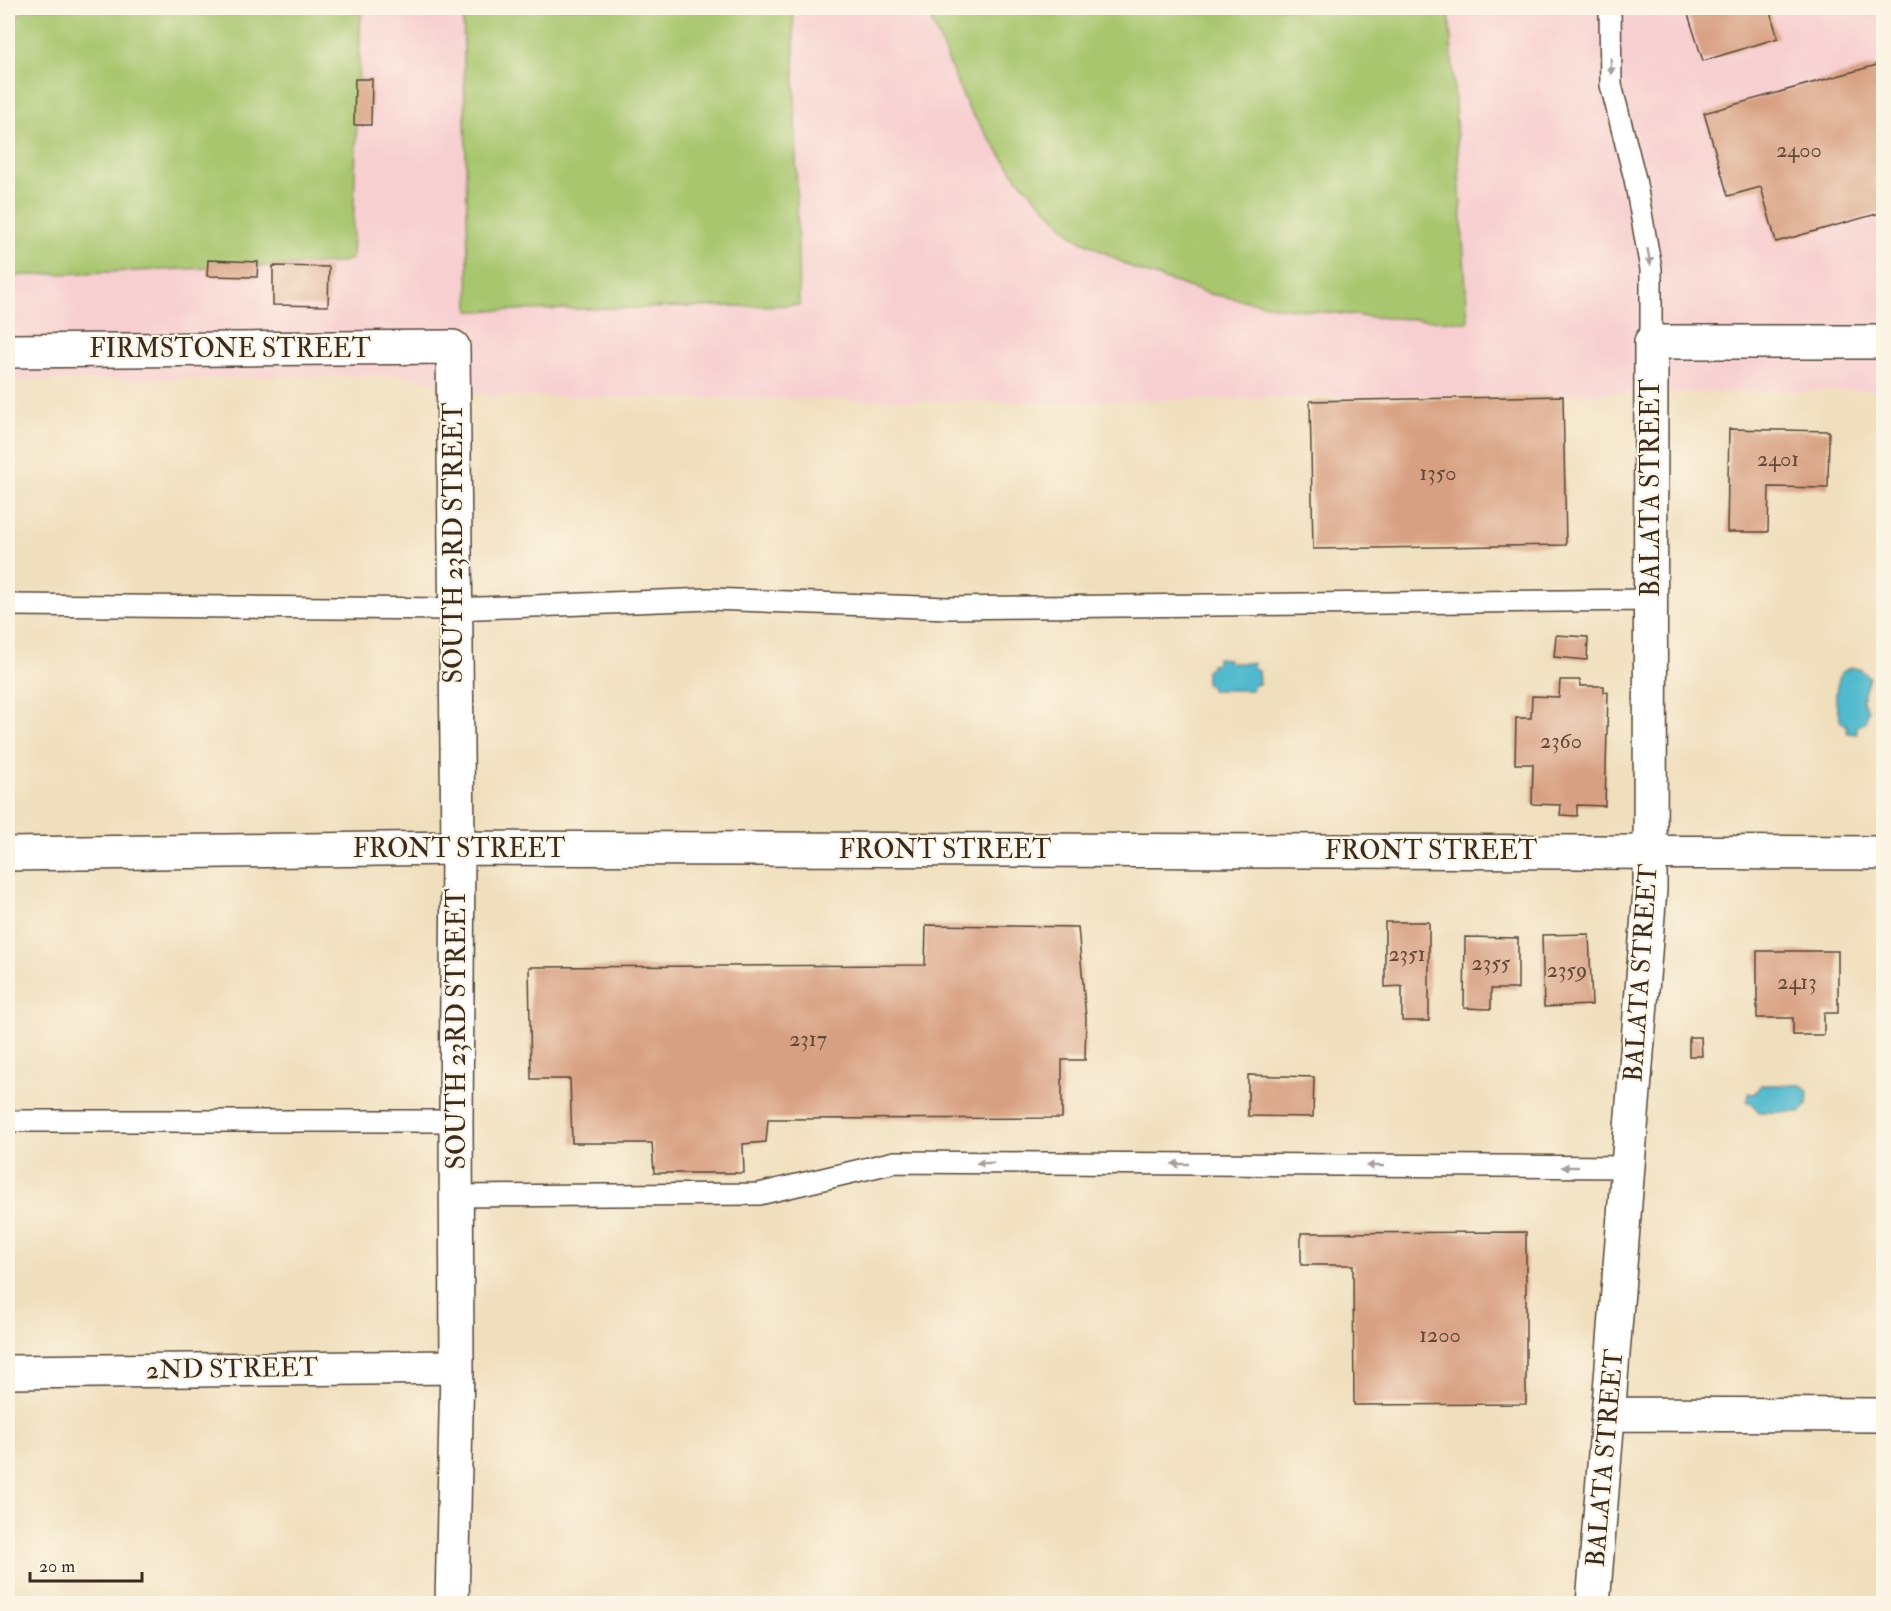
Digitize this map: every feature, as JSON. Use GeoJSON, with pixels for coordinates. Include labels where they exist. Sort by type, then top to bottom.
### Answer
{"type":"FeatureCollection","features":[{"type":"Feature","properties":{"kind":"street"},"geometry":{"type":"LineString","coordinates":[[1651,342],[1884,342]]}},
{"type":"Feature","properties":{"kind":"street","name":"BALATA STREET"},"geometry":{"type":"LineString","coordinates":[[1593,1604],[1650,890],[1651,342]]}},
{"type":"Feature","properties":{"kind":"street","name":"FIRMSTONE STREET"},"geometry":{"type":"LineString","coordinates":[[8,351],[453,347]]}},
{"type":"Feature","properties":{"kind":"street","name":"SOUTH 23RD STREET"},"geometry":{"type":"LineString","coordinates":[[452,1604],[457,1367],[458,848],[453,347]]}},
{"type":"Feature","properties":{"kind":"street","name":"FRONT STREET"},"geometry":{"type":"LineString","coordinates":[[8,854],[458,848],[1884,853]]}},
{"type":"Feature","properties":{"kind":"street","name":"2ND STREET"},"geometry":{"type":"LineString","coordinates":[[8,1372],[457,1367]]}},
{"type":"Feature","properties":{"kind":"street"},"geometry":{"type":"LineString","coordinates":[[1608,1414],[1884,1414]]}},
{"type":"Feature","properties":{"kind":"lane"},"geometry":{"type":"LineString","coordinates":[[1610,8],[1611,86],[1635,179],[1651,269],[1651,342]]}},
{"type":"Feature","properties":{"kind":"lane"},"geometry":{"type":"LineString","coordinates":[[8,605],[454,609],[710,599],[948,608],[1651,600]]}},
{"type":"Feature","properties":{"kind":"lane"},"geometry":{"type":"LineString","coordinates":[[8,1121],[456,1121]]}},
{"type":"Feature","properties":{"kind":"lane"},"geometry":{"type":"LineString","coordinates":[[456,1196],[759,1194],[895,1162],[1628,1167]]}},
{"type":"Feature","properties":{"kind":"shaded area"},"geometry":{"type":"Polygon","coordinates":[[[8,8],[1883,8],[1883,390],[1024,402],[491,396],[399,375],[8,381],[8,8]]]}},
{"type":"Feature","properties":{"kind":"green space"},"geometry":{"type":"Polygon","coordinates":[[[28,8],[361,8],[352,259],[338,263],[8,276],[8,23],[28,8]]]}},
{"type":"Feature","properties":{"kind":"green space"},"geometry":{"type":"Polygon","coordinates":[[[463,8],[793,8],[799,305],[469,311],[463,8]]]}},
{"type":"Feature","properties":{"kind":"green space"},"geometry":{"type":"Polygon","coordinates":[[[926,8],[1449,8],[1468,322],[1373,317],[1285,308],[1210,294],[1137,270],[1073,236],[1017,178],[968,108],[926,8]]]}},
{"type":"Feature","properties":{"kind":"water"},"geometry":{"type":"Polygon","coordinates":[[[1217,658],[1228,659],[1228,663],[1253,663],[1253,668],[1258,670],[1259,684],[1254,684],[1252,690],[1211,690],[1210,685],[1206,684],[1206,670],[1211,667],[1211,664],[1217,663],[1217,658]]]}},
{"type":"Feature","properties":{"kind":"water"},"geometry":{"type":"Polygon","coordinates":[[[1851,667],[1861,670],[1869,677],[1862,700],[1868,710],[1865,723],[1857,726],[1857,734],[1847,733],[1847,725],[1841,722],[1836,703],[1837,686],[1841,673],[1851,667]]]}},
{"type":"Feature","properties":{"kind":"water"},"geometry":{"type":"Polygon","coordinates":[[[1761,1085],[1801,1085],[1808,1092],[1807,1105],[1801,1112],[1759,1112],[1753,1104],[1747,1103],[1748,1093],[1754,1094],[1761,1085]]]}},
{"type":"Feature","properties":{"kind":"building"},"geometry":{"type":"Polygon","coordinates":[[[1686,8],[1769,8],[1778,38],[1703,61],[1686,8]]]}},
{"type":"Feature","properties":{"kind":"building"},"geometry":{"type":"Polygon","coordinates":[[[1884,63],[1884,212],[1776,242],[1761,187],[1728,196],[1704,113],[1884,63]]]}},
{"type":"Feature","properties":{"kind":"building"},"geometry":{"type":"Polygon","coordinates":[[[355,79],[372,79],[371,125],[354,125],[355,79]]]}},
{"type":"Feature","properties":{"kind":"building"},"geometry":{"type":"Polygon","coordinates":[[[208,260],[258,262],[257,277],[207,276],[208,260]]]}},
{"type":"Feature","properties":{"kind":"building"},"geometry":{"type":"Polygon","coordinates":[[[273,266],[329,267],[328,306],[273,305],[273,266]]]}},
{"type":"Feature","properties":{"kind":"building"},"geometry":{"type":"Polygon","coordinates":[[[1563,396],[1566,545],[1313,549],[1310,401],[1563,396]]]}},
{"type":"Feature","properties":{"kind":"building"},"geometry":{"type":"Polygon","coordinates":[[[1729,429],[1829,431],[1828,488],[1769,487],[1768,532],[1727,532],[1729,429]]]}},
{"type":"Feature","properties":{"kind":"building"},"geometry":{"type":"Polygon","coordinates":[[[1556,635],[1588,637],[1587,660],[1554,657],[1556,635]]]}},
{"type":"Feature","properties":{"kind":"building"},"geometry":{"type":"Polygon","coordinates":[[[1560,680],[1580,680],[1580,686],[1604,686],[1604,692],[1608,692],[1605,806],[1577,805],[1577,816],[1560,815],[1561,805],[1532,804],[1533,764],[1515,764],[1516,718],[1531,718],[1532,696],[1559,697],[1560,680]]]}},
{"type":"Feature","properties":{"kind":"building"},"geometry":{"type":"Polygon","coordinates":[[[1385,922],[1429,922],[1429,1021],[1402,1021],[1402,986],[1385,987],[1385,922]]]}},
{"type":"Feature","properties":{"kind":"building"},"geometry":{"type":"Polygon","coordinates":[[[926,925],[1078,927],[1086,1018],[1085,1060],[1062,1060],[1062,1118],[768,1119],[766,1142],[743,1144],[744,1173],[654,1173],[652,1143],[572,1143],[570,1079],[531,1079],[529,967],[925,965],[926,925]]]}},
{"type":"Feature","properties":{"kind":"building"},"geometry":{"type":"Polygon","coordinates":[[[1589,934],[1592,1005],[1544,1007],[1542,935],[1589,934]]]}},
{"type":"Feature","properties":{"kind":"building"},"geometry":{"type":"Polygon","coordinates":[[[1465,937],[1518,938],[1518,989],[1491,989],[1491,1009],[1464,1008],[1465,937]]]}},
{"type":"Feature","properties":{"kind":"building"},"geometry":{"type":"Polygon","coordinates":[[[1757,951],[1838,951],[1838,1013],[1824,1013],[1824,1035],[1793,1035],[1793,1018],[1757,1018],[1757,951]]]}},
{"type":"Feature","properties":{"kind":"building"},"geometry":{"type":"Polygon","coordinates":[[[1689,1037],[1701,1037],[1702,1056],[1689,1056],[1689,1037]]]}},
{"type":"Feature","properties":{"kind":"building"},"geometry":{"type":"Polygon","coordinates":[[[1248,1075],[1314,1077],[1313,1117],[1248,1116],[1248,1075]]]}},
{"type":"Feature","properties":{"kind":"building"},"geometry":{"type":"Polygon","coordinates":[[[1526,1232],[1526,1404],[1354,1405],[1353,1265],[1301,1265],[1301,1233],[1526,1232]]]}}]}
